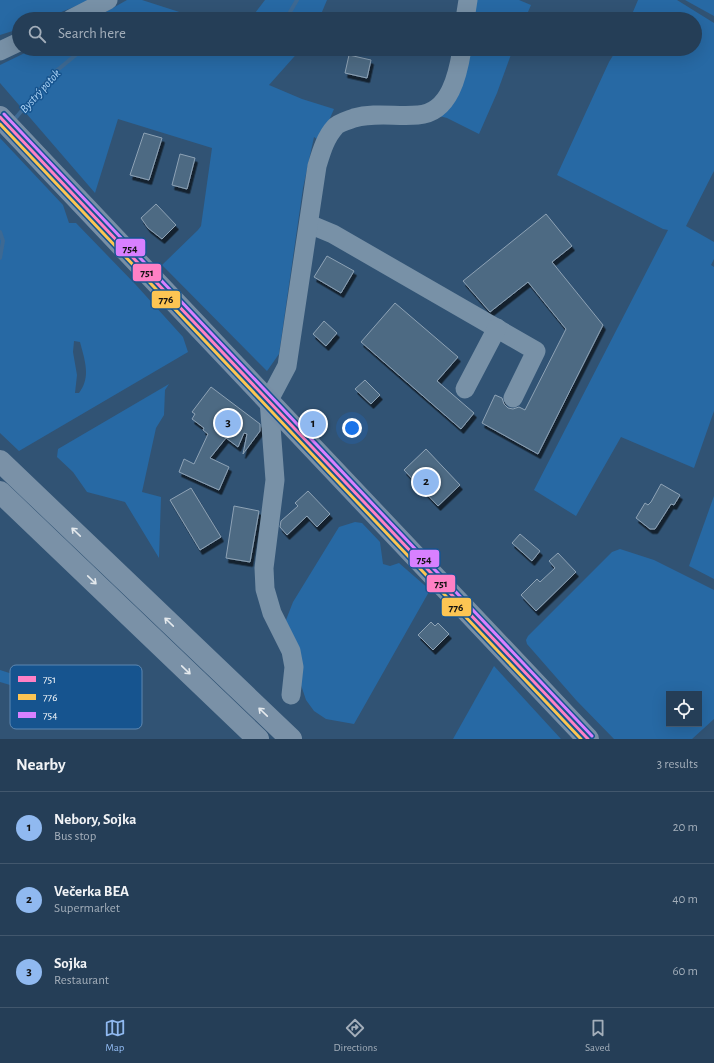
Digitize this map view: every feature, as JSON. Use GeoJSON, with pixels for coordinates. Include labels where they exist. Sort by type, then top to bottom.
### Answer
{"type":"FeatureCollection","features":[{"type":"Feature","properties":{"kind":"highway"},"geometry":{"type":"LineString","coordinates":[[0,461],[291,739]]}},
{"type":"Feature","properties":{"kind":"highway"},"geometry":{"type":"LineString","coordinates":[[7,499],[258,739]]}},
{"type":"Feature","properties":{"kind":"main road"},"geometry":{"type":"LineString","coordinates":[[0,117],[588,739]]}},
{"type":"Feature","properties":{"kind":"street"},"geometry":{"type":"LineString","coordinates":[[85,12],[108,0]]}},
{"type":"Feature","properties":{"kind":"street"},"geometry":{"type":"LineString","coordinates":[[466,12],[468,0]]}},
{"type":"Feature","properties":{"kind":"street"},"geometry":{"type":"LineString","coordinates":[[0,51],[12,45]]}},
{"type":"Feature","properties":{"kind":"street"},"geometry":{"type":"LineString","coordinates":[[291,695],[294,667],[290,651],[272,613],[264,589],[264,568],[275,480],[269,400],[287,366],[309,224],[316,166],[326,141],[336,126],[366,115],[420,115],[437,108],[449,95],[455,83],[461,56]]}},
{"type":"Feature","properties":{"kind":"street"},"geometry":{"type":"LineString","coordinates":[[309,224],[333,234],[536,351],[513,398]]}},
{"type":"Feature","properties":{"kind":"street"},"geometry":{"type":"LineString","coordinates":[[464,389],[496,328]]}},
{"type":"Feature","properties":{"kind":"shaded area"},"geometry":{"type":"Polygon","coordinates":[[[0,0],[91,0],[61,12],[12,12],[12,31],[0,35],[0,0]]]}},
{"type":"Feature","properties":{"kind":"shaded area"},"geometry":{"type":"Polygon","coordinates":[[[127,0],[142,0],[179,12],[106,12],[127,0]]]}},
{"type":"Feature","properties":{"kind":"shaded area"},"geometry":{"type":"Polygon","coordinates":[[[265,0],[327,0],[322,12],[256,12],[265,0]]]}},
{"type":"Feature","properties":{"kind":"shaded area"},"geometry":{"type":"Polygon","coordinates":[[[474,0],[519,0],[531,5],[528,12],[473,12],[474,0]]]}},
{"type":"Feature","properties":{"kind":"shaded area"},"geometry":{"type":"Polygon","coordinates":[[[638,0],[677,0],[696,12],[633,12],[638,0]]]}},
{"type":"Feature","properties":{"kind":"shaded area"},"geometry":{"type":"Polygon","coordinates":[[[685,0],[714,0],[714,16],[685,0]]]}},
{"type":"Feature","properties":{"kind":"shaded area"},"geometry":{"type":"Polygon","coordinates":[[[702,16],[714,23],[714,171],[686,226],[714,242],[714,259],[711,265],[714,267],[714,411],[694,468],[621,437],[576,516],[534,490],[668,230],[663,229],[557,175],[613,56],[702,56],[702,16]]]}},
{"type":"Feature","properties":{"kind":"shaded area"},"geometry":{"type":"Polygon","coordinates":[[[19,56],[295,56],[269,85],[302,99],[334,109],[320,141],[314,137],[303,188],[279,354],[267,371],[162,265],[201,226],[212,148],[118,119],[95,193],[0,83],[0,65],[19,56]]]}},
{"type":"Feature","properties":{"kind":"shaded area"},"geometry":{"type":"Polygon","coordinates":[[[466,56],[510,56],[497,93],[479,134],[447,118],[439,116],[466,56]]]}},
{"type":"Feature","properties":{"kind":"shaded area"},"geometry":{"type":"Polygon","coordinates":[[[0,138],[63,205],[69,223],[76,223],[136,285],[183,337],[188,352],[19,451],[0,433],[0,138]],[[74,341],[73,352],[77,375],[75,393],[79,393],[83,387],[86,375],[85,362],[80,342],[74,341]]]}},
{"type":"Feature","properties":{"kind":"shaded area"},"geometry":{"type":"Polygon","coordinates":[[[169,384],[165,390],[164,415],[156,428],[142,492],[161,497],[159,558],[125,502],[87,492],[73,472],[57,457],[58,449],[169,384]]]}},
{"type":"Feature","properties":{"kind":"shaded area"},"geometry":{"type":"Polygon","coordinates":[[[714,496],[714,579],[689,566],[714,496]]]}},
{"type":"Feature","properties":{"kind":"shaded area"},"geometry":{"type":"Polygon","coordinates":[[[355,522],[362,523],[380,542],[383,564],[390,566],[399,563],[430,590],[354,724],[326,719],[314,711],[306,700],[299,679],[286,620],[293,602],[339,527],[355,522]]]}},
{"type":"Feature","properties":{"kind":"shaded area"},"geometry":{"type":"Polygon","coordinates":[[[620,549],[654,560],[714,590],[714,719],[692,739],[614,739],[576,700],[527,644],[526,640],[528,636],[612,552],[620,549]]]}},
{"type":"Feature","properties":{"kind":"shaded area"},"geometry":{"type":"Polygon","coordinates":[[[494,666],[561,739],[453,739],[494,666]]]}},
{"type":"Feature","properties":{"kind":"shaded area"},"geometry":{"type":"Polygon","coordinates":[[[0,670],[10,673],[10,685],[0,682],[0,670]]]}},
{"type":"Feature","properties":{"kind":"building"},"geometry":{"type":"Polygon","coordinates":[[[349,56],[371,60],[367,78],[345,73],[349,56]]]}},
{"type":"Feature","properties":{"kind":"building"},"geometry":{"type":"Polygon","coordinates":[[[144,133],[162,138],[149,180],[130,175],[144,133]]]}},
{"type":"Feature","properties":{"kind":"building"},"geometry":{"type":"Polygon","coordinates":[[[180,154],[195,158],[187,189],[172,185],[180,154]]]}},
{"type":"Feature","properties":{"kind":"building"},"geometry":{"type":"Polygon","coordinates":[[[156,204],[176,225],[162,239],[148,228],[141,218],[156,204]]]}},
{"type":"Feature","properties":{"kind":"building"},"geometry":{"type":"Polygon","coordinates":[[[546,214],[572,246],[552,262],[603,325],[538,454],[482,423],[495,395],[502,398],[504,404],[508,408],[513,409],[519,407],[525,410],[566,329],[528,282],[490,312],[463,281],[546,214]]]}},
{"type":"Feature","properties":{"kind":"building"},"geometry":{"type":"Polygon","coordinates":[[[327,256],[354,271],[341,293],[314,277],[327,256]]]}},
{"type":"Feature","properties":{"kind":"building"},"geometry":{"type":"Polygon","coordinates":[[[395,303],[458,357],[437,381],[474,413],[461,429],[361,342],[395,303]]]}},
{"type":"Feature","properties":{"kind":"building"},"geometry":{"type":"Polygon","coordinates":[[[324,321],[337,333],[326,346],[313,334],[324,321]]]}},
{"type":"Feature","properties":{"kind":"building"},"geometry":{"type":"Polygon","coordinates":[[[365,380],[380,395],[371,404],[355,389],[365,380]]]}},
{"type":"Feature","properties":{"kind":"building"},"geometry":{"type":"Polygon","coordinates":[[[211,387],[260,424],[260,431],[243,454],[247,434],[244,433],[238,447],[226,438],[210,458],[229,467],[219,490],[179,472],[184,459],[194,464],[208,434],[203,430],[204,428],[192,419],[195,414],[192,412],[211,387]]]}},
{"type":"Feature","properties":{"kind":"building"},"geometry":{"type":"Polygon","coordinates":[[[426,449],[460,485],[438,506],[404,470],[426,449]]]}},
{"type":"Feature","properties":{"kind":"building"},"geometry":{"type":"Polygon","coordinates":[[[661,484],[680,495],[674,505],[671,504],[655,529],[650,529],[636,518],[645,503],[648,505],[651,502],[661,484]]]}},
{"type":"Feature","properties":{"kind":"building"},"geometry":{"type":"Polygon","coordinates":[[[191,488],[221,537],[200,550],[170,500],[191,488]]]}},
{"type":"Feature","properties":{"kind":"building"},"geometry":{"type":"Polygon","coordinates":[[[308,491],[330,514],[317,527],[307,516],[287,535],[280,527],[281,521],[298,506],[295,503],[308,491]]]}},
{"type":"Feature","properties":{"kind":"building"},"geometry":{"type":"Polygon","coordinates":[[[234,506],[259,511],[250,562],[226,558],[234,506]]]}},
{"type":"Feature","properties":{"kind":"building"},"geometry":{"type":"Polygon","coordinates":[[[520,534],[540,551],[532,561],[512,543],[520,534]]]}},
{"type":"Feature","properties":{"kind":"building"},"geometry":{"type":"Polygon","coordinates":[[[558,553],[576,572],[536,611],[521,595],[537,579],[540,582],[555,568],[549,561],[558,553]]]}},
{"type":"Feature","properties":{"kind":"building"},"geometry":{"type":"Polygon","coordinates":[[[431,622],[435,626],[438,623],[449,634],[433,650],[418,635],[431,622]]]}},
{"type":"Feature","properties":{"kind":"waterway","name":"Bystrý potok"},"geometry":{"type":"LineString","coordinates":[[290,12],[297,0]]}},
{"type":"Feature","properties":{"kind":"waterway","name":"Bystrý potok"},"geometry":{"type":"LineString","coordinates":[[13,121],[55,72],[74,56]]}},
{"type":"Feature","properties":{"kind":"waterway","name":"Bystrý potok"},"geometry":{"type":"LineString","coordinates":[[0,232],[3,241],[0,258]]}},
{"type":"Feature","properties":{"kind":"transit line","name":"754"},"geometry":{"type":"LineString","coordinates":[[4,114],[592,736]]}},
{"type":"Feature","properties":{"kind":"transit line","name":"751"},"geometry":{"type":"LineString","coordinates":[[0,117],[588,739]]}},
{"type":"Feature","properties":{"kind":"transit line","name":"776"},"geometry":{"type":"LineString","coordinates":[[0,124],[581,739]]}},
{"type":"Feature","properties":{"kind":"place","name":"Sojka"},"geometry":{"type":"Point","coordinates":[228,423]}},
{"type":"Feature","properties":{"kind":"place","name":"Nebory, Sojka"},"geometry":{"type":"Point","coordinates":[313,424]}},
{"type":"Feature","properties":{"kind":"place","name":"Večerka BEA"},"geometry":{"type":"Point","coordinates":[426,482]}}]}
